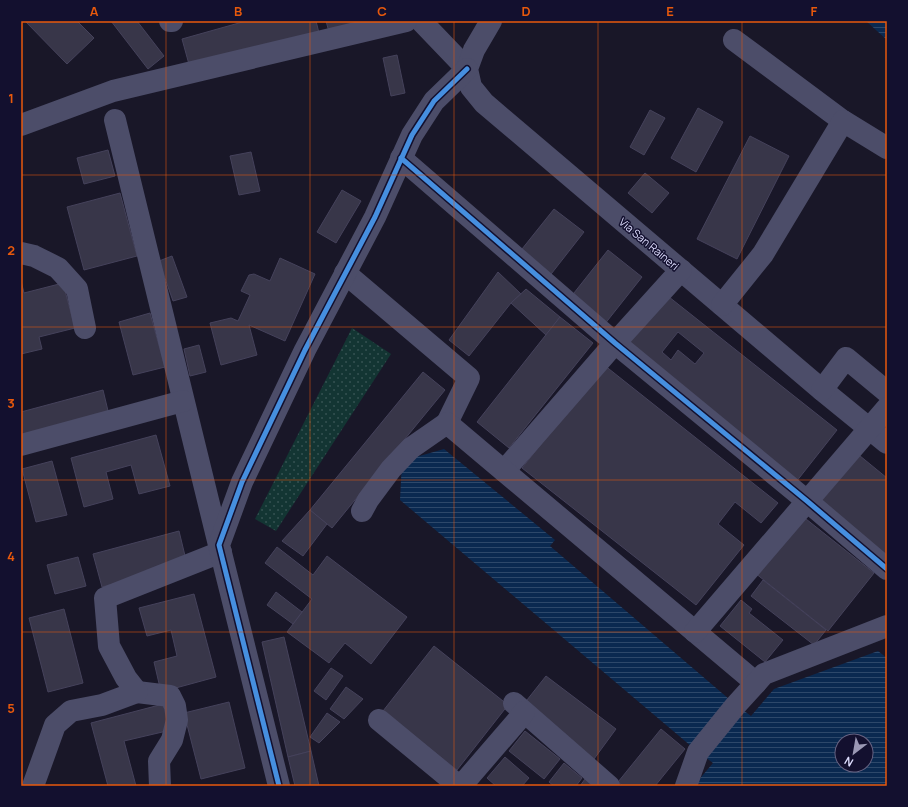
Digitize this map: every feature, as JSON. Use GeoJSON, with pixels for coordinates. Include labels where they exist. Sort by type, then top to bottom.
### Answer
{"type":"FeatureCollection","features":[{"type":"Feature","properties":{"kind":"street"},"geometry":{"type":"LineString","coordinates":[[21,125],[113,91],[406,21]]}},
{"type":"Feature","properties":{"kind":"street"},"geometry":{"type":"LineString","coordinates":[[421,21],[467,69]]}},
{"type":"Feature","properties":{"kind":"street"},"geometry":{"type":"LineString","coordinates":[[137,692],[126,678],[109,646],[105,598],[220,548],[242,482],[305,350],[375,217],[412,134],[434,101],[467,69],[474,50],[492,21]]}},
{"type":"Feature","properties":{"kind":"street"},"geometry":{"type":"LineString","coordinates":[[734,40],[843,121],[887,148]]}},
{"type":"Feature","properties":{"kind":"street","name":"Via San Raineri"},"geometry":{"type":"LineString","coordinates":[[467,69],[471,87],[484,103],[822,390],[887,443]]}},
{"type":"Feature","properties":{"kind":"street"},"geometry":{"type":"LineString","coordinates":[[115,120],[279,786]]}},
{"type":"Feature","properties":{"kind":"street"},"geometry":{"type":"LineString","coordinates":[[722,305],[763,254],[843,121]]}},
{"type":"Feature","properties":{"kind":"street"},"geometry":{"type":"LineString","coordinates":[[402,158],[615,343],[887,569]]}},
{"type":"Feature","properties":{"kind":"street"},"geometry":{"type":"LineString","coordinates":[[21,253],[34,256],[58,268],[77,289],[85,328]]}},
{"type":"Feature","properties":{"kind":"street"},"geometry":{"type":"LineString","coordinates":[[504,471],[615,343],[681,270]]}},
{"type":"Feature","properties":{"kind":"street"},"geometry":{"type":"LineString","coordinates":[[345,273],[469,378],[447,424],[411,448],[391,470],[368,500],[362,511]]}},
{"type":"Feature","properties":{"kind":"street"},"geometry":{"type":"LineString","coordinates":[[822,390],[846,358],[887,392]]}},
{"type":"Feature","properties":{"kind":"street"},"geometry":{"type":"LineString","coordinates":[[21,445],[184,401]]}},
{"type":"Feature","properties":{"kind":"street"},"geometry":{"type":"LineString","coordinates":[[695,632],[887,408]]}},
{"type":"Feature","properties":{"kind":"street"},"geometry":{"type":"LineString","coordinates":[[447,424],[756,683]]}},
{"type":"Feature","properties":{"kind":"street"},"geometry":{"type":"LineString","coordinates":[[686,786],[698,752],[764,674],[887,626]]}},
{"type":"Feature","properties":{"kind":"street"},"geometry":{"type":"LineString","coordinates":[[33,786],[55,725],[71,711],[102,705],[137,692],[170,696],[175,706],[177,720],[172,740],[159,761],[160,786]]}},
{"type":"Feature","properties":{"kind":"street"},"geometry":{"type":"LineString","coordinates":[[379,720],[460,786],[519,707],[609,786]]}},
{"type":"Feature","properties":{"kind":"green space"},"geometry":{"type":"Polygon","coordinates":[[[352,328],[391,354],[276,531],[255,519],[352,328]]]}},
{"type":"Feature","properties":{"kind":"water"},"geometry":{"type":"Polygon","coordinates":[[[866,21],[887,21],[887,40],[866,21]]]}},
{"type":"Feature","properties":{"kind":"water"},"geometry":{"type":"Polygon","coordinates":[[[444,449],[555,540],[550,546],[736,705],[698,752],[400,500],[402,461],[444,449]]]}},
{"type":"Feature","properties":{"kind":"water"},"geometry":{"type":"Polygon","coordinates":[[[878,651],[887,658],[887,786],[700,786],[697,782],[713,763],[705,757],[743,710],[751,716],[774,689],[878,651]]]}},
{"type":"Feature","properties":{"kind":"building"},"geometry":{"type":"Polygon","coordinates":[[[25,21],[77,21],[94,38],[67,64],[25,21]]]}},
{"type":"Feature","properties":{"kind":"building"},"geometry":{"type":"Polygon","coordinates":[[[111,21],[137,21],[164,56],[148,69],[111,21]]]}},
{"type":"Feature","properties":{"kind":"building"},"geometry":{"type":"Polygon","coordinates":[[[246,21],[316,21],[319,33],[190,68],[182,39],[246,21]]]}},
{"type":"Feature","properties":{"kind":"building"},"geometry":{"type":"Polygon","coordinates":[[[326,21],[370,21],[329,32],[326,21]]]}},
{"type":"Feature","properties":{"kind":"building"},"geometry":{"type":"Polygon","coordinates":[[[397,55],[405,93],[391,96],[383,58],[397,55]]]}},
{"type":"Feature","properties":{"kind":"building"},"geometry":{"type":"Polygon","coordinates":[[[698,108],[723,122],[696,172],[671,158],[698,108]]]}},
{"type":"Feature","properties":{"kind":"building"},"geometry":{"type":"Polygon","coordinates":[[[650,110],[665,118],[644,155],[630,147],[650,110]]]}},
{"type":"Feature","properties":{"kind":"building"},"geometry":{"type":"Polygon","coordinates":[[[750,136],[789,156],[737,259],[697,239],[750,136]]]}},
{"type":"Feature","properties":{"kind":"building"},"geometry":{"type":"Polygon","coordinates":[[[108,150],[115,176],[84,184],[77,158],[108,150]]]}},
{"type":"Feature","properties":{"kind":"building"},"geometry":{"type":"Polygon","coordinates":[[[251,152],[260,191],[239,195],[230,156],[251,152]]]}},
{"type":"Feature","properties":{"kind":"building"},"geometry":{"type":"Polygon","coordinates":[[[645,173],[669,193],[652,213],[628,193],[645,173]]]}},
{"type":"Feature","properties":{"kind":"building"},"geometry":{"type":"Polygon","coordinates":[[[342,190],[361,201],[336,243],[317,232],[342,190]]]}},
{"type":"Feature","properties":{"kind":"building"},"geometry":{"type":"Polygon","coordinates":[[[120,193],[137,256],[84,270],[67,207],[120,193]]]}},
{"type":"Feature","properties":{"kind":"building"},"geometry":{"type":"Polygon","coordinates":[[[554,209],[584,232],[548,278],[518,254],[554,209]]]}},
{"type":"Feature","properties":{"kind":"building"},"geometry":{"type":"Polygon","coordinates":[[[608,250],[642,277],[604,325],[570,298],[608,250]]]}},
{"type":"Feature","properties":{"kind":"building"},"geometry":{"type":"Polygon","coordinates":[[[172,256],[187,297],[173,301],[159,261],[172,256]]]}},
{"type":"Feature","properties":{"kind":"building"},"geometry":{"type":"Polygon","coordinates":[[[280,258],[315,274],[285,341],[249,325],[257,355],[221,365],[210,323],[231,318],[238,321],[250,295],[241,291],[249,275],[254,274],[270,281],[280,258]]]}},
{"type":"Feature","properties":{"kind":"building"},"geometry":{"type":"Polygon","coordinates":[[[498,272],[521,294],[511,303],[469,356],[449,340],[498,272]]]}},
{"type":"Feature","properties":{"kind":"building"},"geometry":{"type":"Polygon","coordinates":[[[21,281],[24,293],[63,283],[75,328],[39,337],[42,349],[21,354],[21,281]]]}},
{"type":"Feature","properties":{"kind":"building"},"geometry":{"type":"Polygon","coordinates":[[[526,289],[560,317],[546,335],[511,303],[526,289]]]}},
{"type":"Feature","properties":{"kind":"building"},"geometry":{"type":"Polygon","coordinates":[[[664,293],[837,430],[796,482],[623,345],[664,293]],[[678,332],[662,352],[671,360],[678,350],[695,364],[704,353],[678,332]]]}},
{"type":"Feature","properties":{"kind":"building"},"geometry":{"type":"Polygon","coordinates":[[[150,313],[165,367],[133,375],[119,322],[150,313]]]}},
{"type":"Feature","properties":{"kind":"building"},"geometry":{"type":"Polygon","coordinates":[[[560,317],[593,343],[509,448],[477,422],[560,317]]]}},
{"type":"Feature","properties":{"kind":"building"},"geometry":{"type":"Polygon","coordinates":[[[199,345],[206,372],[190,376],[184,349],[199,345]]]}},
{"type":"Feature","properties":{"kind":"building"},"geometry":{"type":"Polygon","coordinates":[[[604,365],[778,503],[761,523],[735,502],[718,524],[744,545],[696,605],[522,468],[604,365]]]}},
{"type":"Feature","properties":{"kind":"building"},"geometry":{"type":"Polygon","coordinates":[[[423,372],[445,390],[332,528],[310,510],[423,372]]]}},
{"type":"Feature","properties":{"kind":"building"},"geometry":{"type":"Polygon","coordinates":[[[103,390],[109,415],[21,438],[21,412],[103,390]]]}},
{"type":"Feature","properties":{"kind":"building"},"geometry":{"type":"Polygon","coordinates":[[[156,435],[170,486],[139,494],[131,465],[106,472],[113,499],[84,507],[71,458],[156,435]]]}},
{"type":"Feature","properties":{"kind":"building"},"geometry":{"type":"Polygon","coordinates":[[[854,451],[887,478],[887,563],[812,504],[854,451]]]}},
{"type":"Feature","properties":{"kind":"building"},"geometry":{"type":"Polygon","coordinates":[[[52,461],[67,515],[36,522],[22,469],[52,461]]]}},
{"type":"Feature","properties":{"kind":"building"},"geometry":{"type":"Polygon","coordinates":[[[310,510],[327,524],[303,556],[282,541],[310,510]]]}},
{"type":"Feature","properties":{"kind":"building"},"geometry":{"type":"Polygon","coordinates":[[[801,515],[874,573],[828,631],[755,573],[801,515]]]}},
{"type":"Feature","properties":{"kind":"building"},"geometry":{"type":"Polygon","coordinates":[[[179,531],[187,564],[102,587],[93,554],[179,531]]]}},
{"type":"Feature","properties":{"kind":"building"},"geometry":{"type":"Polygon","coordinates":[[[277,547],[313,575],[327,556],[407,617],[371,664],[345,643],[329,663],[287,632],[312,599],[265,563],[277,547]]]}},
{"type":"Feature","properties":{"kind":"building"},"geometry":{"type":"Polygon","coordinates":[[[78,557],[86,586],[55,594],[47,565],[78,557]]]}},
{"type":"Feature","properties":{"kind":"building"},"geometry":{"type":"Polygon","coordinates":[[[763,580],[826,630],[814,645],[751,596],[763,580]]]}},
{"type":"Feature","properties":{"kind":"building"},"geometry":{"type":"Polygon","coordinates":[[[276,592],[302,612],[293,624],[267,605],[276,592]]]}},
{"type":"Feature","properties":{"kind":"building"},"geometry":{"type":"Polygon","coordinates":[[[194,594],[216,677],[161,692],[154,662],[177,656],[171,630],[147,636],[139,608],[194,594]]]}},
{"type":"Feature","properties":{"kind":"building"},"geometry":{"type":"Polygon","coordinates":[[[741,600],[752,609],[749,613],[783,640],[765,662],[720,626],[741,600]]]}},
{"type":"Feature","properties":{"kind":"building"},"geometry":{"type":"Polygon","coordinates":[[[64,609],[83,683],[48,692],[29,618],[64,609]]]}},
{"type":"Feature","properties":{"kind":"building"},"geometry":{"type":"Polygon","coordinates":[[[284,637],[311,751],[288,757],[262,642],[284,637]]]}},
{"type":"Feature","properties":{"kind":"building"},"geometry":{"type":"Polygon","coordinates":[[[434,646],[508,705],[457,770],[383,711],[434,646]]]}},
{"type":"Feature","properties":{"kind":"building"},"geometry":{"type":"Polygon","coordinates":[[[331,668],[343,676],[326,700],[314,691],[331,668]]]}},
{"type":"Feature","properties":{"kind":"building"},"geometry":{"type":"Polygon","coordinates":[[[546,676],[616,729],[594,759],[523,705],[546,676]]]}},
{"type":"Feature","properties":{"kind":"building"},"geometry":{"type":"Polygon","coordinates":[[[346,687],[363,699],[344,719],[330,709],[346,687]]]}},
{"type":"Feature","properties":{"kind":"building"},"geometry":{"type":"Polygon","coordinates":[[[229,702],[245,768],[201,779],[184,713],[229,702]]]}},
{"type":"Feature","properties":{"kind":"building"},"geometry":{"type":"Polygon","coordinates":[[[167,703],[171,730],[124,741],[136,786],[108,786],[91,723],[167,703]]]}},
{"type":"Feature","properties":{"kind":"building"},"geometry":{"type":"Polygon","coordinates":[[[327,713],[340,722],[319,743],[310,737],[327,713]]]}},
{"type":"Feature","properties":{"kind":"building"},"geometry":{"type":"Polygon","coordinates":[[[661,729],[685,749],[655,786],[623,786],[618,782],[661,729]]]}},
{"type":"Feature","properties":{"kind":"building"},"geometry":{"type":"Polygon","coordinates":[[[525,731],[560,759],[544,779],[509,751],[525,731]]]}},
{"type":"Feature","properties":{"kind":"building"},"geometry":{"type":"Polygon","coordinates":[[[311,751],[319,786],[295,786],[288,757],[311,751]]]}},
{"type":"Feature","properties":{"kind":"building"},"geometry":{"type":"Polygon","coordinates":[[[505,757],[529,778],[522,786],[496,786],[487,778],[505,757]]]}},
{"type":"Feature","properties":{"kind":"building"},"geometry":{"type":"Polygon","coordinates":[[[564,763],[582,778],[576,786],[554,786],[549,782],[564,763]]]}},
{"type":"Feature","properties":{"kind":"building"},"geometry":{"type":"Polygon","coordinates":[[[585,779],[593,786],[580,786],[585,779]]]}},
{"type":"Feature","properties":{"kind":"cycle path"},"geometry":{"type":"LineString","coordinates":[[279,786],[219,545],[242,482],[305,350],[375,217],[412,135],[434,101],[467,69]]}},
{"type":"Feature","properties":{"kind":"cycle path"},"geometry":{"type":"LineString","coordinates":[[401,158],[615,343],[887,569]]}}]}
